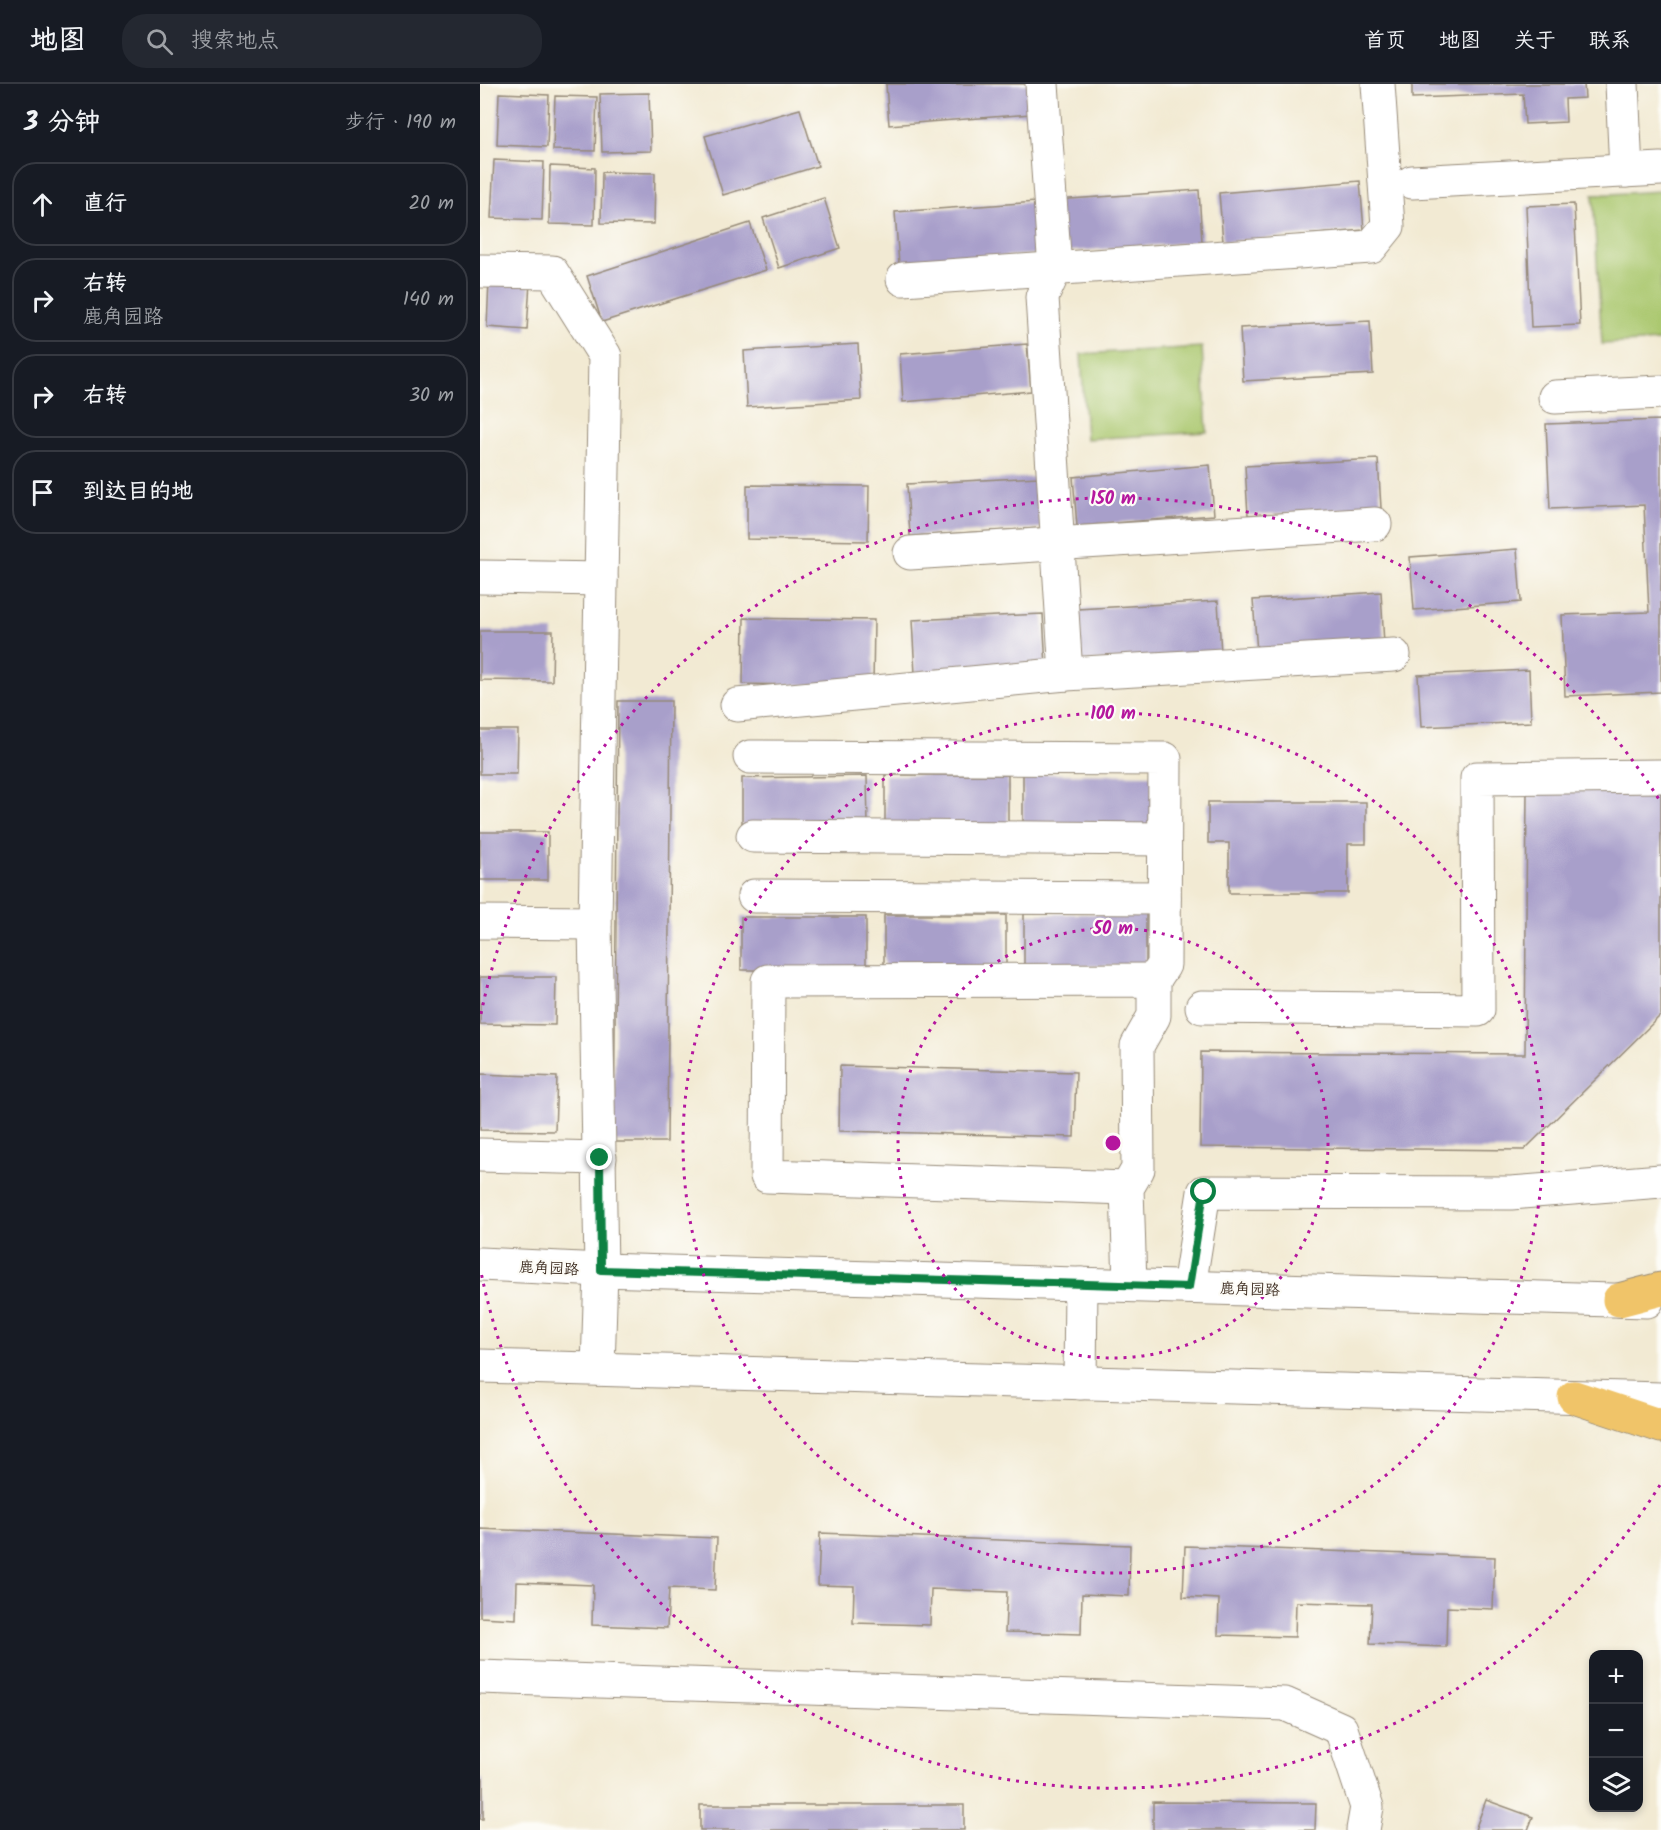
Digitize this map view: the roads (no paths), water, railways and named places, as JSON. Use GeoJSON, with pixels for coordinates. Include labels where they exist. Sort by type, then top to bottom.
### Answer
{"type":"FeatureCollection","features":[{"type":"Feature","properties":{"kind":"main road"},"geometry":{"type":"LineString","coordinates":[[1619,1300],[1661,1289]]}},
{"type":"Feature","properties":{"kind":"main road"},"geometry":{"type":"LineString","coordinates":[[1574,1396],[1661,1426]]}},
{"type":"Feature","properties":{"kind":"street"},"geometry":{"type":"LineString","coordinates":[[1042,84],[1055,268],[1042,297],[1066,674]]}},
{"type":"Feature","properties":{"kind":"street"},"geometry":{"type":"LineString","coordinates":[[903,279],[1371,247],[1388,226],[1378,84]]}},
{"type":"Feature","properties":{"kind":"street"},"geometry":{"type":"LineString","coordinates":[[1622,84],[1626,171]]}},
{"type":"Feature","properties":{"kind":"street"},"geometry":{"type":"LineString","coordinates":[[1412,182],[1661,170]]}},
{"type":"Feature","properties":{"kind":"street"},"geometry":{"type":"LineString","coordinates":[[480,271],[552,272],[605,356],[595,923],[601,1270],[598,1369]]}},
{"type":"Feature","properties":{"kind":"street"},"geometry":{"type":"LineString","coordinates":[[1555,397],[1661,392]]}},
{"type":"Feature","properties":{"kind":"street"},"geometry":{"type":"LineString","coordinates":[[910,553],[1376,524]]}},
{"type":"Feature","properties":{"kind":"street"},"geometry":{"type":"LineString","coordinates":[[480,577],[601,579]]}},
{"type":"Feature","properties":{"kind":"street"},"geometry":{"type":"LineString","coordinates":[[737,705],[1066,674],[1394,655]]}},
{"type":"Feature","properties":{"kind":"street"},"geometry":{"type":"LineString","coordinates":[[750,757],[1165,759],[1164,965],[1154,980],[1154,1016],[1137,1046],[1138,1169],[1127,1188],[1131,1286]]}},
{"type":"Feature","properties":{"kind":"street"},"geometry":{"type":"LineString","coordinates":[[1202,1006],[1478,1010],[1477,778],[1661,776]]}},
{"type":"Feature","properties":{"kind":"street"},"geometry":{"type":"LineString","coordinates":[[753,836],[1164,839]]}},
{"type":"Feature","properties":{"kind":"street"},"geometry":{"type":"LineString","coordinates":[[754,896],[1164,898]]}},
{"type":"Feature","properties":{"kind":"street"},"geometry":{"type":"LineString","coordinates":[[480,922],[595,923]]}},
{"type":"Feature","properties":{"kind":"street"},"geometry":{"type":"LineString","coordinates":[[1127,1188],[767,1176],[768,981],[1154,980]]}},
{"type":"Feature","properties":{"kind":"street"},"geometry":{"type":"LineString","coordinates":[[480,1155],[600,1158]]}},
{"type":"Feature","properties":{"kind":"street"},"geometry":{"type":"LineString","coordinates":[[1189,1287],[1204,1192],[1511,1193],[1661,1181]]}},
{"type":"Feature","properties":{"kind":"street","name":"鹿角园路"},"geometry":{"type":"LineString","coordinates":[[480,1264],[601,1270],[1661,1301]]}},
{"type":"Feature","properties":{"kind":"street"},"geometry":{"type":"LineString","coordinates":[[1080,1383],[1081,1284]]}},
{"type":"Feature","properties":{"kind":"street"},"geometry":{"type":"LineString","coordinates":[[480,1366],[1661,1399]]}},
{"type":"Feature","properties":{"kind":"street"},"geometry":{"type":"LineString","coordinates":[[480,1677],[1285,1704],[1341,1729],[1368,1807],[1363,1830]]}}]}
